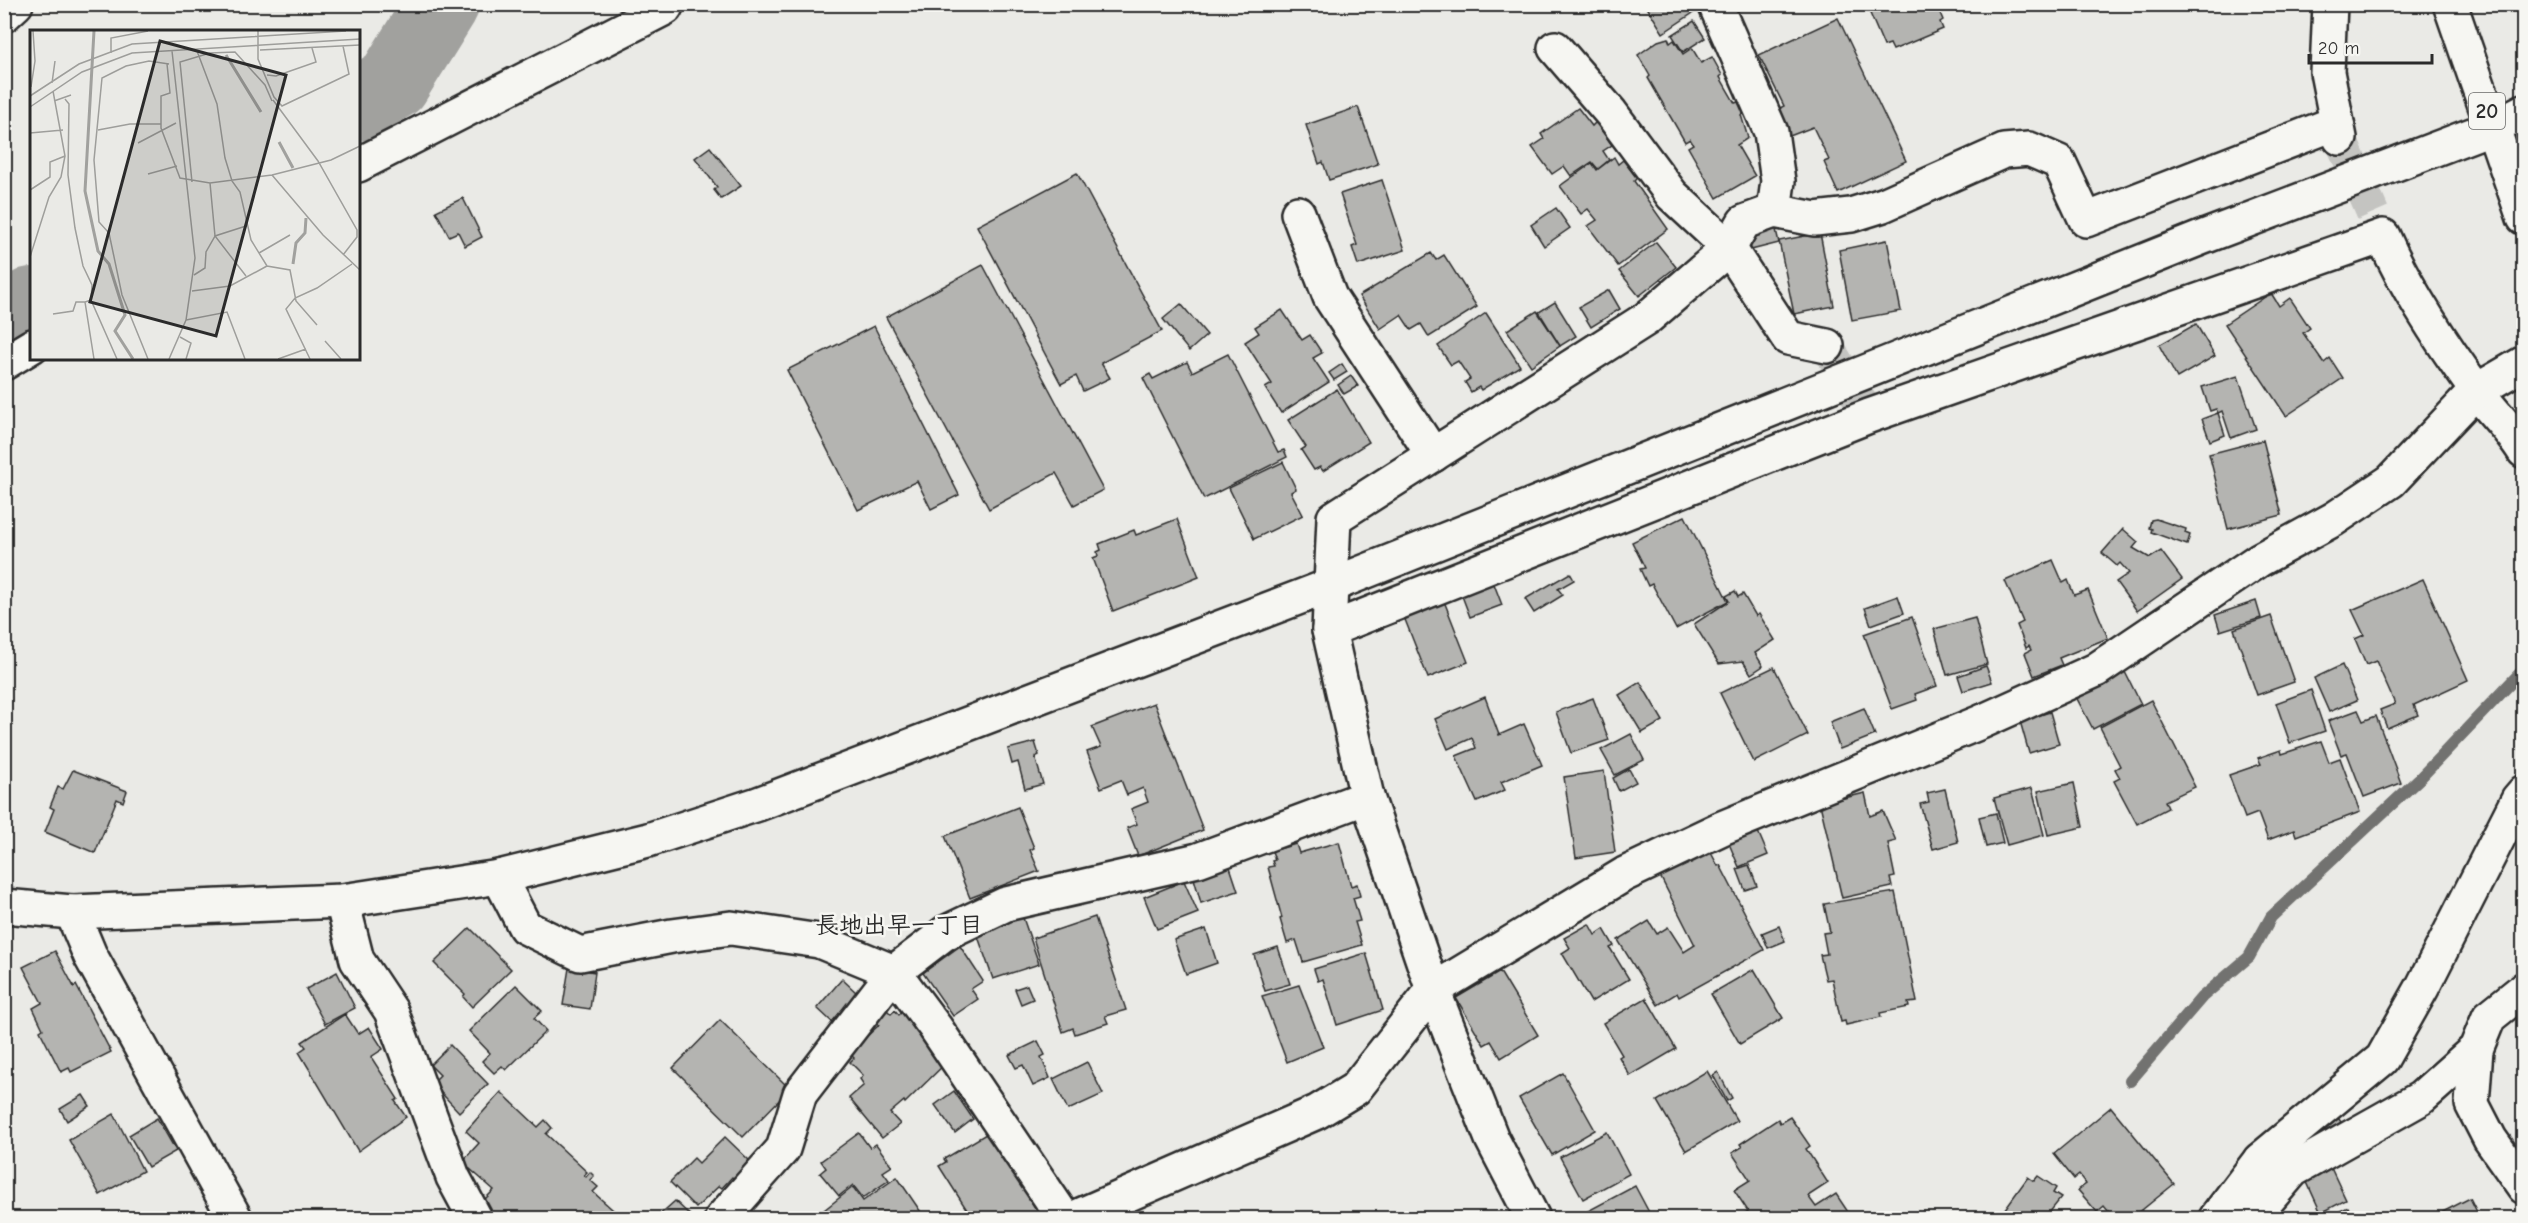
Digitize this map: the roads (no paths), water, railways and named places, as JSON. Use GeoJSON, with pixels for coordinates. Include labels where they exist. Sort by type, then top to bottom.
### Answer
{"type":"FeatureCollection","features":[{"type":"Feature","properties":{"kind":"main road"},"geometry":{"type":"LineString","coordinates":[[4,15],[16,4]]}},
{"type":"Feature","properties":{"kind":"main road"},"geometry":{"type":"LineString","coordinates":[[360,164],[655,13],[667,4]]}},
{"type":"Feature","properties":{"kind":"main road"},"geometry":{"type":"LineString","coordinates":[[1715,4],[1771,132],[1778,181],[1774,211]]}},
{"type":"Feature","properties":{"kind":"main road"},"geometry":{"type":"LineString","coordinates":[[1533,1218],[1492,1139],[1433,990],[1367,797],[1329,630],[1329,586],[1334,518],[1646,319],[1729,248],[1744,222],[1774,211],[1815,219],[1851,215],[1883,205],[2004,151],[2029,149],[2059,162],[2086,220],[2338,131],[2327,72],[2330,4]]}},
{"type":"Feature","properties":{"kind":"main road","name":"20"},"geometry":{"type":"LineString","coordinates":[[2450,4],[2523,219]]}},
{"type":"Feature","properties":{"kind":"main road"},"geometry":{"type":"LineString","coordinates":[[1555,48],[1611,113],[1672,195],[1729,248],[1788,338],[1827,346]]}},
{"type":"Feature","properties":{"kind":"main road"},"geometry":{"type":"LineString","coordinates":[[4,906],[72,912],[342,901],[499,877],[648,840],[758,804],[1329,586],[2179,247],[2493,127],[2523,111]]}},
{"type":"Feature","properties":{"kind":"main road"},"geometry":{"type":"LineString","coordinates":[[1298,213],[1330,297],[1432,455]]}},
{"type":"Feature","properties":{"kind":"main road"},"geometry":{"type":"LineString","coordinates":[[1329,630],[1866,411],[2378,226],[2397,269],[2476,391],[2514,434],[2523,451]]}},
{"type":"Feature","properties":{"kind":"main road"},"geometry":{"type":"LineString","coordinates":[[4,363],[30,346]]}},
{"type":"Feature","properties":{"kind":"main road"},"geometry":{"type":"LineString","coordinates":[[1074,1218],[1317,1112],[1355,1089],[1433,990],[1625,874],[1722,828],[1981,722],[2096,670],[2259,560],[2334,519],[2391,481],[2476,391],[2523,363]]}},
{"type":"Feature","properties":{"kind":"main road"},"geometry":{"type":"LineString","coordinates":[[2216,1218],[2260,1160],[2382,1059],[2422,988],[2523,792]]}},
{"type":"Feature","properties":{"kind":"main road"},"geometry":{"type":"LineString","coordinates":[[722,1218],[783,1149],[800,1094],[894,972],[945,933],[1006,904],[1198,860],[1367,797]]}},
{"type":"Feature","properties":{"kind":"main road"},"geometry":{"type":"LineString","coordinates":[[499,877],[525,927],[580,954],[672,936],[731,928],[819,942],[894,972],[935,1028],[1064,1218]]}},
{"type":"Feature","properties":{"kind":"main road"},"geometry":{"type":"LineString","coordinates":[[342,901],[357,960],[391,1011],[453,1177],[475,1218]]}},
{"type":"Feature","properties":{"kind":"main road"},"geometry":{"type":"LineString","coordinates":[[72,912],[90,955],[235,1218]]}},
{"type":"Feature","properties":{"kind":"main road"},"geometry":{"type":"LineString","coordinates":[[2523,988],[2489,1017],[2476,1049],[2472,1104],[2490,1139],[2523,1187]]}},
{"type":"Feature","properties":{"kind":"main road"},"geometry":{"type":"LineString","coordinates":[[2252,1218],[2293,1170],[2421,1098],[2476,1049]]}},
{"type":"Feature","properties":{"kind":"main road"},"geometry":{"type":"LineString","coordinates":[[2260,1160],[2293,1170]]}},
{"type":"Feature","properties":{"kind":"waterway"},"geometry":{"type":"LineString","coordinates":[[360,103],[393,83],[442,4]]}},
{"type":"Feature","properties":{"kind":"waterway"},"geometry":{"type":"LineString","coordinates":[[4,320],[30,305]]}},
{"type":"Feature","properties":{"kind":"waterway"},"geometry":{"type":"LineString","coordinates":[[2130,1081],[2202,997],[2249,957],[2271,917],[2421,777],[2524,669]]}},
{"type":"Feature","properties":{"kind":"tunnel"},"geometry":{"type":"LineString","coordinates":[[2340,138],[2374,216]]}},
{"type":"Feature","properties":{"kind":"tunnel"},"geometry":{"type":"LineString","coordinates":[[1827,346],[1864,407]]}},
{"type":"Feature","properties":{"kind":"district","name":"長地出早一丁目"},"geometry":{"type":"Point","coordinates":[899,925]}}]}
